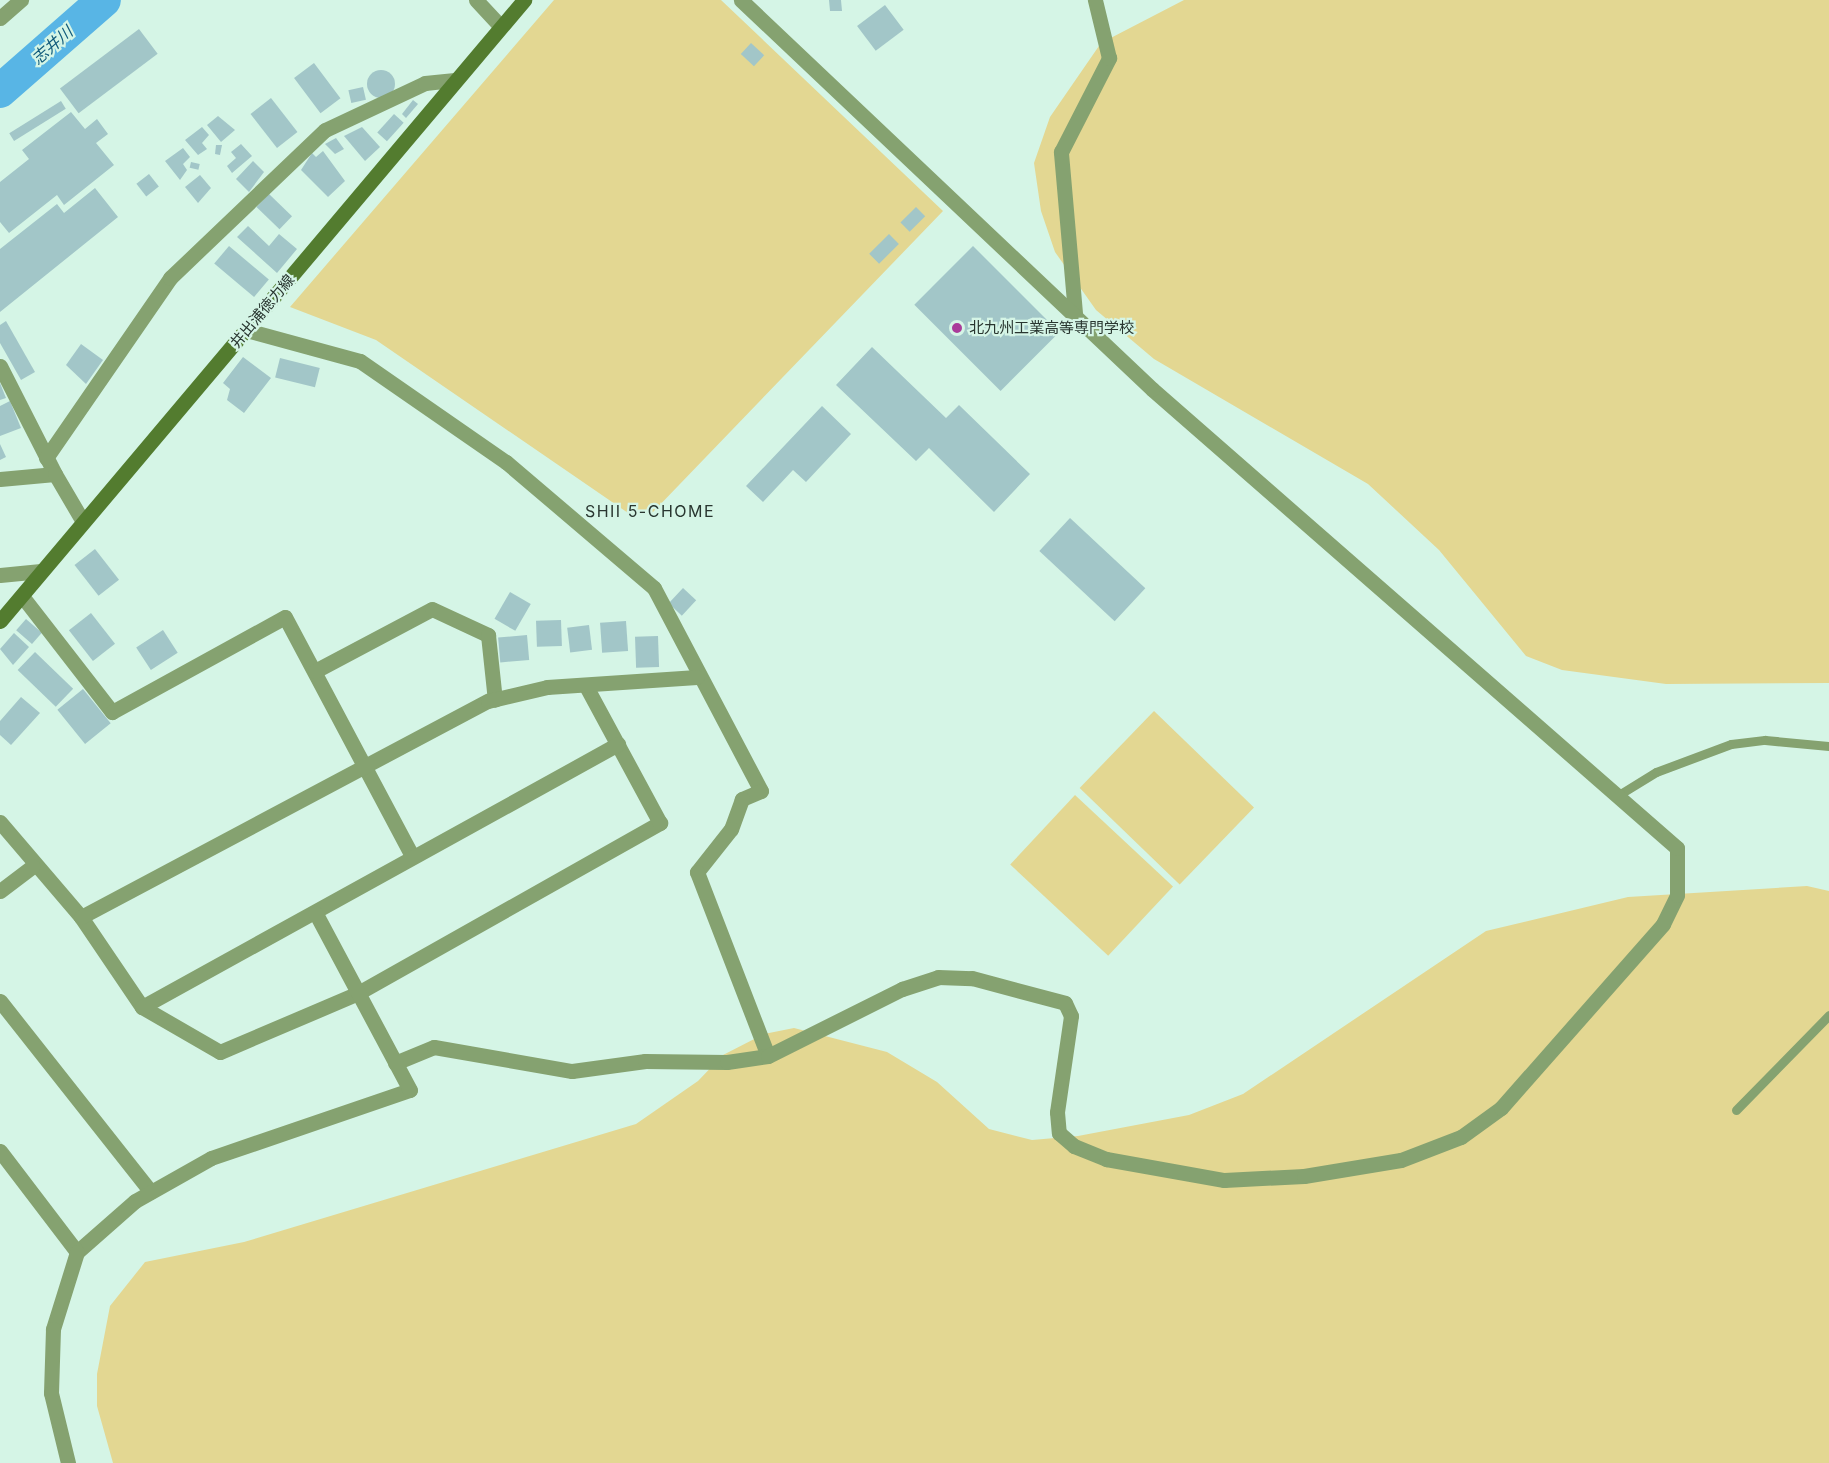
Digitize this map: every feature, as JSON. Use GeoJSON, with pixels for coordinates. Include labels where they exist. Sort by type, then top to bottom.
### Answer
{"type":"FeatureCollection","features":[{"type":"Feature","properties":{"kind":"main road","name":"井出浦徳力線"},"geometry":{"type":"LineString","coordinates":[[0,621],[81,520],[246,330],[524,0]]}},
{"type":"Feature","properties":{"kind":"street"},"geometry":{"type":"LineString","coordinates":[[0,18],[21,0]]}},
{"type":"Feature","properties":{"kind":"street"},"geometry":{"type":"LineString","coordinates":[[476,0],[500,26]]}},
{"type":"Feature","properties":{"kind":"street"},"geometry":{"type":"LineString","coordinates":[[395,1063],[434,1047],[572,1071],[645,1060],[727,1062],[768,1056],[902,989],[938,977],[972,978],[1065,1003],[1071,1016],[1057,1112],[1059,1133],[1074,1146],[1106,1159],[1224,1180],[1304,1176],[1401,1160],[1461,1137],[1502,1108],[1663,924],[1677,895],[1677,848],[1152,389],[1075,313],[741,0]]}},
{"type":"Feature","properties":{"kind":"street"},"geometry":{"type":"LineString","coordinates":[[1075,313],[1061,152],[1109,58],[1095,0]]}},
{"type":"Feature","properties":{"kind":"street"},"geometry":{"type":"LineString","coordinates":[[46,458],[170,278],[325,130],[426,83],[455,80]]}},
{"type":"Feature","properties":{"kind":"street"},"geometry":{"type":"LineString","coordinates":[[246,330],[360,361],[506,462],[654,588],[697,677],[761,791],[742,799],[730,830],[697,872],[768,1056]]}},
{"type":"Feature","properties":{"kind":"street"},"geometry":{"type":"LineString","coordinates":[[0,366],[54,474],[81,520]]}},
{"type":"Feature","properties":{"kind":"street"},"geometry":{"type":"LineString","coordinates":[[0,479],[54,474]]}},
{"type":"Feature","properties":{"kind":"street"},"geometry":{"type":"LineString","coordinates":[[0,575],[41,571]]}},
{"type":"Feature","properties":{"kind":"street"},"geometry":{"type":"LineString","coordinates":[[22,596],[112,712],[285,617],[368,765],[411,854]]}},
{"type":"Feature","properties":{"kind":"street"},"geometry":{"type":"LineString","coordinates":[[315,671],[432,609],[488,635],[495,700]]}},
{"type":"Feature","properties":{"kind":"street"},"geometry":{"type":"LineString","coordinates":[[81,917],[495,700],[547,687],[697,677]]}},
{"type":"Feature","properties":{"kind":"street"},"geometry":{"type":"LineString","coordinates":[[0,822],[33,866],[81,917],[142,1006],[220,1052],[358,993],[660,823],[586,686]]}},
{"type":"Feature","properties":{"kind":"street"},"geometry":{"type":"LineString","coordinates":[[142,1006],[316,914],[411,854],[618,744]]}},
{"type":"Feature","properties":{"kind":"street"},"geometry":{"type":"LineString","coordinates":[[0,891],[33,866]]}},
{"type":"Feature","properties":{"kind":"street"},"geometry":{"type":"LineString","coordinates":[[68,1463],[51,1393],[53,1329],[77,1252],[151,1192],[211,1158],[410,1090],[316,914]]}},
{"type":"Feature","properties":{"kind":"street"},"geometry":{"type":"LineString","coordinates":[[0,1001],[151,1192]]}},
{"type":"Feature","properties":{"kind":"street"},"geometry":{"type":"LineString","coordinates":[[0,1151],[77,1252]]}},
{"type":"Feature","properties":{"kind":"lane"},"geometry":{"type":"LineString","coordinates":[[1617,796],[1656,772],[1731,744],[1765,740],[1829,746]]}},
{"type":"Feature","properties":{"kind":"lane"},"geometry":{"type":"LineString","coordinates":[[1736,1110],[1829,1015]]}},
{"type":"Feature","properties":{"kind":"shaded area"},"geometry":{"type":"Polygon","coordinates":[[[554,0],[721,0],[943,211],[653,512],[631,515],[376,340],[290,307],[554,0]]]}},
{"type":"Feature","properties":{"kind":"shaded area"},"geometry":{"type":"Polygon","coordinates":[[[1184,0],[1829,0],[1829,683],[1666,684],[1562,670],[1526,656],[1439,550],[1368,484],[1154,359],[1096,310],[1055,252],[1041,211],[1034,163],[1050,117],[1101,43],[1184,0]]]}},
{"type":"Feature","properties":{"kind":"shaded area"},"geometry":{"type":"Polygon","coordinates":[[[1154,711],[1254,808],[1180,885],[1080,788],[1154,711]]]}},
{"type":"Feature","properties":{"kind":"shaded area"},"geometry":{"type":"Polygon","coordinates":[[[1075,795],[1173,886],[1108,956],[1010,864],[1075,795]]]}},
{"type":"Feature","properties":{"kind":"shaded area"},"geometry":{"type":"Polygon","coordinates":[[[1807,886],[1829,891],[1829,1463],[113,1463],[97,1406],[97,1374],[110,1306],[145,1262],[244,1242],[636,1124],[698,1081],[723,1055],[764,1034],[794,1028],[887,1052],[937,1082],[989,1129],[1032,1140],[1078,1136],[1189,1115],[1243,1094],[1486,931],[1628,897],[1807,886]]]}},
{"type":"Feature","properties":{"kind":"building"},"geometry":{"type":"Polygon","coordinates":[[[829,0],[841,0],[842,11],[830,11],[829,0]]]}},
{"type":"Feature","properties":{"kind":"building"},"geometry":{"type":"Polygon","coordinates":[[[885,5],[904,30],[876,51],[857,26],[885,5]]]}},
{"type":"Feature","properties":{"kind":"building"},"geometry":{"type":"Polygon","coordinates":[[[139,29],[158,54],[79,113],[60,89],[139,29]]]}},
{"type":"Feature","properties":{"kind":"building"},"geometry":{"type":"Polygon","coordinates":[[[751,43],[764,55],[754,66],[741,54],[751,43]]]}},
{"type":"Feature","properties":{"kind":"building"},"geometry":{"type":"Polygon","coordinates":[[[314,63],[340,98],[321,113],[294,78],[314,63]]]}},
{"type":"Feature","properties":{"kind":"building"},"geometry":{"type":"Polygon","coordinates":[[[381,70],[391,74],[395,84],[391,94],[381,98],[371,94],[367,84],[371,74],[381,70]]]}},
{"type":"Feature","properties":{"kind":"building"},"geometry":{"type":"Polygon","coordinates":[[[363,87],[366,100],[351,103],[348,90],[363,87]]]}},
{"type":"Feature","properties":{"kind":"building"},"geometry":{"type":"Polygon","coordinates":[[[271,98],[297,132],[277,148],[251,114],[271,98]]]}},
{"type":"Feature","properties":{"kind":"building"},"geometry":{"type":"Polygon","coordinates":[[[413,100],[418,104],[406,118],[402,114],[413,100]]]}},
{"type":"Feature","properties":{"kind":"building"},"geometry":{"type":"Polygon","coordinates":[[[61,101],[66,109],[14,141],[9,133],[61,101]]]}},
{"type":"Feature","properties":{"kind":"building"},"geometry":{"type":"Polygon","coordinates":[[[71,112],[85,129],[97,119],[108,134],[96,143],[114,165],[64,205],[57,195],[9,233],[0,222],[0,182],[29,159],[22,150],[71,112]]]}},
{"type":"Feature","properties":{"kind":"building"},"geometry":{"type":"Polygon","coordinates":[[[394,114],[404,123],[387,141],[377,133],[394,114]]]}},
{"type":"Feature","properties":{"kind":"building"},"geometry":{"type":"Polygon","coordinates":[[[218,116],[235,130],[221,142],[207,125],[218,116]]]}},
{"type":"Feature","properties":{"kind":"building"},"geometry":{"type":"Polygon","coordinates":[[[202,127],[209,135],[202,143],[207,149],[198,155],[185,140],[202,127]]]}},
{"type":"Feature","properties":{"kind":"building"},"geometry":{"type":"Polygon","coordinates":[[[362,127],[380,147],[365,161],[344,136],[362,127]]]}},
{"type":"Feature","properties":{"kind":"building"},"geometry":{"type":"Polygon","coordinates":[[[336,138],[344,149],[335,154],[325,144],[336,138]]]}},
{"type":"Feature","properties":{"kind":"building"},"geometry":{"type":"Polygon","coordinates":[[[241,144],[252,156],[232,173],[227,166],[236,158],[231,152],[241,144]]]}},
{"type":"Feature","properties":{"kind":"building"},"geometry":{"type":"Polygon","coordinates":[[[216,145],[222,145],[220,155],[215,154],[216,145]]]}},
{"type":"Feature","properties":{"kind":"building"},"geometry":{"type":"Polygon","coordinates":[[[183,148],[190,157],[183,164],[187,170],[180,180],[165,161],[183,148]]]}},
{"type":"Feature","properties":{"kind":"building"},"geometry":{"type":"Polygon","coordinates":[[[323,151],[345,181],[328,197],[301,170],[312,153],[316,157],[323,151]]]}},
{"type":"Feature","properties":{"kind":"building"},"geometry":{"type":"Polygon","coordinates":[[[253,161],[264,172],[249,192],[236,179],[253,161]]]}},
{"type":"Feature","properties":{"kind":"building"},"geometry":{"type":"Polygon","coordinates":[[[191,162],[200,164],[198,170],[190,168],[191,162]]]}},
{"type":"Feature","properties":{"kind":"building"},"geometry":{"type":"Polygon","coordinates":[[[149,174],[159,187],[146,196],[136,184],[149,174]]]}},
{"type":"Feature","properties":{"kind":"building"},"geometry":{"type":"Polygon","coordinates":[[[200,175],[211,188],[198,203],[185,187],[200,175]]]}},
{"type":"Feature","properties":{"kind":"building"},"geometry":{"type":"Polygon","coordinates":[[[95,188],[118,217],[0,312],[0,249],[57,204],[64,213],[95,188]]]}},
{"type":"Feature","properties":{"kind":"building"},"geometry":{"type":"Polygon","coordinates":[[[269,194],[292,216],[280,229],[256,207],[269,194]]]}},
{"type":"Feature","properties":{"kind":"building"},"geometry":{"type":"Polygon","coordinates":[[[916,207],[925,216],[910,232],[900,223],[916,207]]]}},
{"type":"Feature","properties":{"kind":"building"},"geometry":{"type":"Polygon","coordinates":[[[248,226],[269,246],[279,234],[297,249],[277,273],[237,237],[248,226]]]}},
{"type":"Feature","properties":{"kind":"building"},"geometry":{"type":"Polygon","coordinates":[[[889,234],[899,244],[879,264],[869,254],[889,234]]]}},
{"type":"Feature","properties":{"kind":"building"},"geometry":{"type":"Polygon","coordinates":[[[229,246],[269,279],[254,297],[214,264],[229,246]]]}},
{"type":"Feature","properties":{"kind":"building"},"geometry":{"type":"Polygon","coordinates":[[[973,246],[1059,332],[1001,391],[914,305],[973,246]]]}},
{"type":"Feature","properties":{"kind":"building"},"geometry":{"type":"Polygon","coordinates":[[[6,321],[35,372],[21,380],[0,343],[0,325],[6,321]]]}},
{"type":"Feature","properties":{"kind":"building"},"geometry":{"type":"Polygon","coordinates":[[[81,344],[103,360],[86,384],[66,365],[81,344]]]}},
{"type":"Feature","properties":{"kind":"building"},"geometry":{"type":"Polygon","coordinates":[[[872,347],[946,418],[959,405],[1030,474],[994,512],[929,448],[916,461],[836,385],[872,347]]]}},
{"type":"Feature","properties":{"kind":"building"},"geometry":{"type":"Polygon","coordinates":[[[243,357],[271,378],[244,413],[227,400],[230,389],[223,383],[243,357]]]}},
{"type":"Feature","properties":{"kind":"building"},"geometry":{"type":"Polygon","coordinates":[[[280,358],[320,368],[315,387],[275,377],[280,358]]]}},
{"type":"Feature","properties":{"kind":"building"},"geometry":{"type":"Polygon","coordinates":[[[0,383],[6,398],[0,400],[0,383]]]}},
{"type":"Feature","properties":{"kind":"building"},"geometry":{"type":"Polygon","coordinates":[[[10,401],[21,428],[0,436],[0,406],[10,401]]]}},
{"type":"Feature","properties":{"kind":"building"},"geometry":{"type":"Polygon","coordinates":[[[822,406],[851,434],[806,482],[793,470],[763,502],[746,486],[822,406]]]}},
{"type":"Feature","properties":{"kind":"building"},"geometry":{"type":"Polygon","coordinates":[[[0,444],[6,457],[0,460],[0,444]]]}},
{"type":"Feature","properties":{"kind":"building"},"geometry":{"type":"Polygon","coordinates":[[[1070,518],[1145,588],[1115,621],[1039,551],[1070,518]]]}},
{"type":"Feature","properties":{"kind":"building"},"geometry":{"type":"Polygon","coordinates":[[[95,549],[119,580],[99,596],[75,565],[95,549]]]}},
{"type":"Feature","properties":{"kind":"building"},"geometry":{"type":"Polygon","coordinates":[[[683,588],[696,600],[682,616],[669,603],[683,588]]]}},
{"type":"Feature","properties":{"kind":"building"},"geometry":{"type":"Polygon","coordinates":[[[510,592],[531,604],[515,631],[494,619],[510,592]]]}},
{"type":"Feature","properties":{"kind":"building"},"geometry":{"type":"Polygon","coordinates":[[[91,613],[115,644],[93,661],[69,630],[91,613]]]}},
{"type":"Feature","properties":{"kind":"building"},"geometry":{"type":"Polygon","coordinates":[[[26,619],[42,633],[32,644],[16,630],[26,619]]]}},
{"type":"Feature","properties":{"kind":"building"},"geometry":{"type":"Polygon","coordinates":[[[561,620],[562,646],[537,647],[536,621],[561,620]]]}},
{"type":"Feature","properties":{"kind":"building"},"geometry":{"type":"Polygon","coordinates":[[[626,621],[628,651],[602,653],[600,623],[626,621]]]}},
{"type":"Feature","properties":{"kind":"building"},"geometry":{"type":"Polygon","coordinates":[[[589,625],[592,650],[570,652],[567,628],[589,625]]]}},
{"type":"Feature","properties":{"kind":"building"},"geometry":{"type":"Polygon","coordinates":[[[163,630],[178,653],[151,670],[136,647],[163,630]]]}},
{"type":"Feature","properties":{"kind":"building"},"geometry":{"type":"Polygon","coordinates":[[[14,633],[29,647],[13,665],[0,649],[14,633]]]}},
{"type":"Feature","properties":{"kind":"building"},"geometry":{"type":"Polygon","coordinates":[[[527,635],[529,660],[500,662],[498,638],[527,635]]]}},
{"type":"Feature","properties":{"kind":"building"},"geometry":{"type":"Polygon","coordinates":[[[658,636],[659,667],[636,668],[635,637],[658,636]]]}},
{"type":"Feature","properties":{"kind":"building"},"geometry":{"type":"Polygon","coordinates":[[[35,652],[73,689],[56,707],[18,670],[35,652]]]}},
{"type":"Feature","properties":{"kind":"building"},"geometry":{"type":"Polygon","coordinates":[[[83,689],[111,723],[85,744],[57,710],[83,689]]]}},
{"type":"Feature","properties":{"kind":"building"},"geometry":{"type":"Polygon","coordinates":[[[21,697],[40,713],[11,745],[0,735],[0,721],[21,697]]]}},
{"type":"Feature","properties":{"kind":"waterway","name":"志井川"},"geometry":{"type":"LineString","coordinates":[[0,91],[104,0]]}},
{"type":"Feature","properties":{"kind":"place","name":"北九州工業高等専門学校"},"geometry":{"type":"Point","coordinates":[957,328]}},
{"type":"Feature","properties":{"kind":"district","name":"SHII 5-CHOME"},"geometry":{"type":"Point","coordinates":[650,511]}}]}
